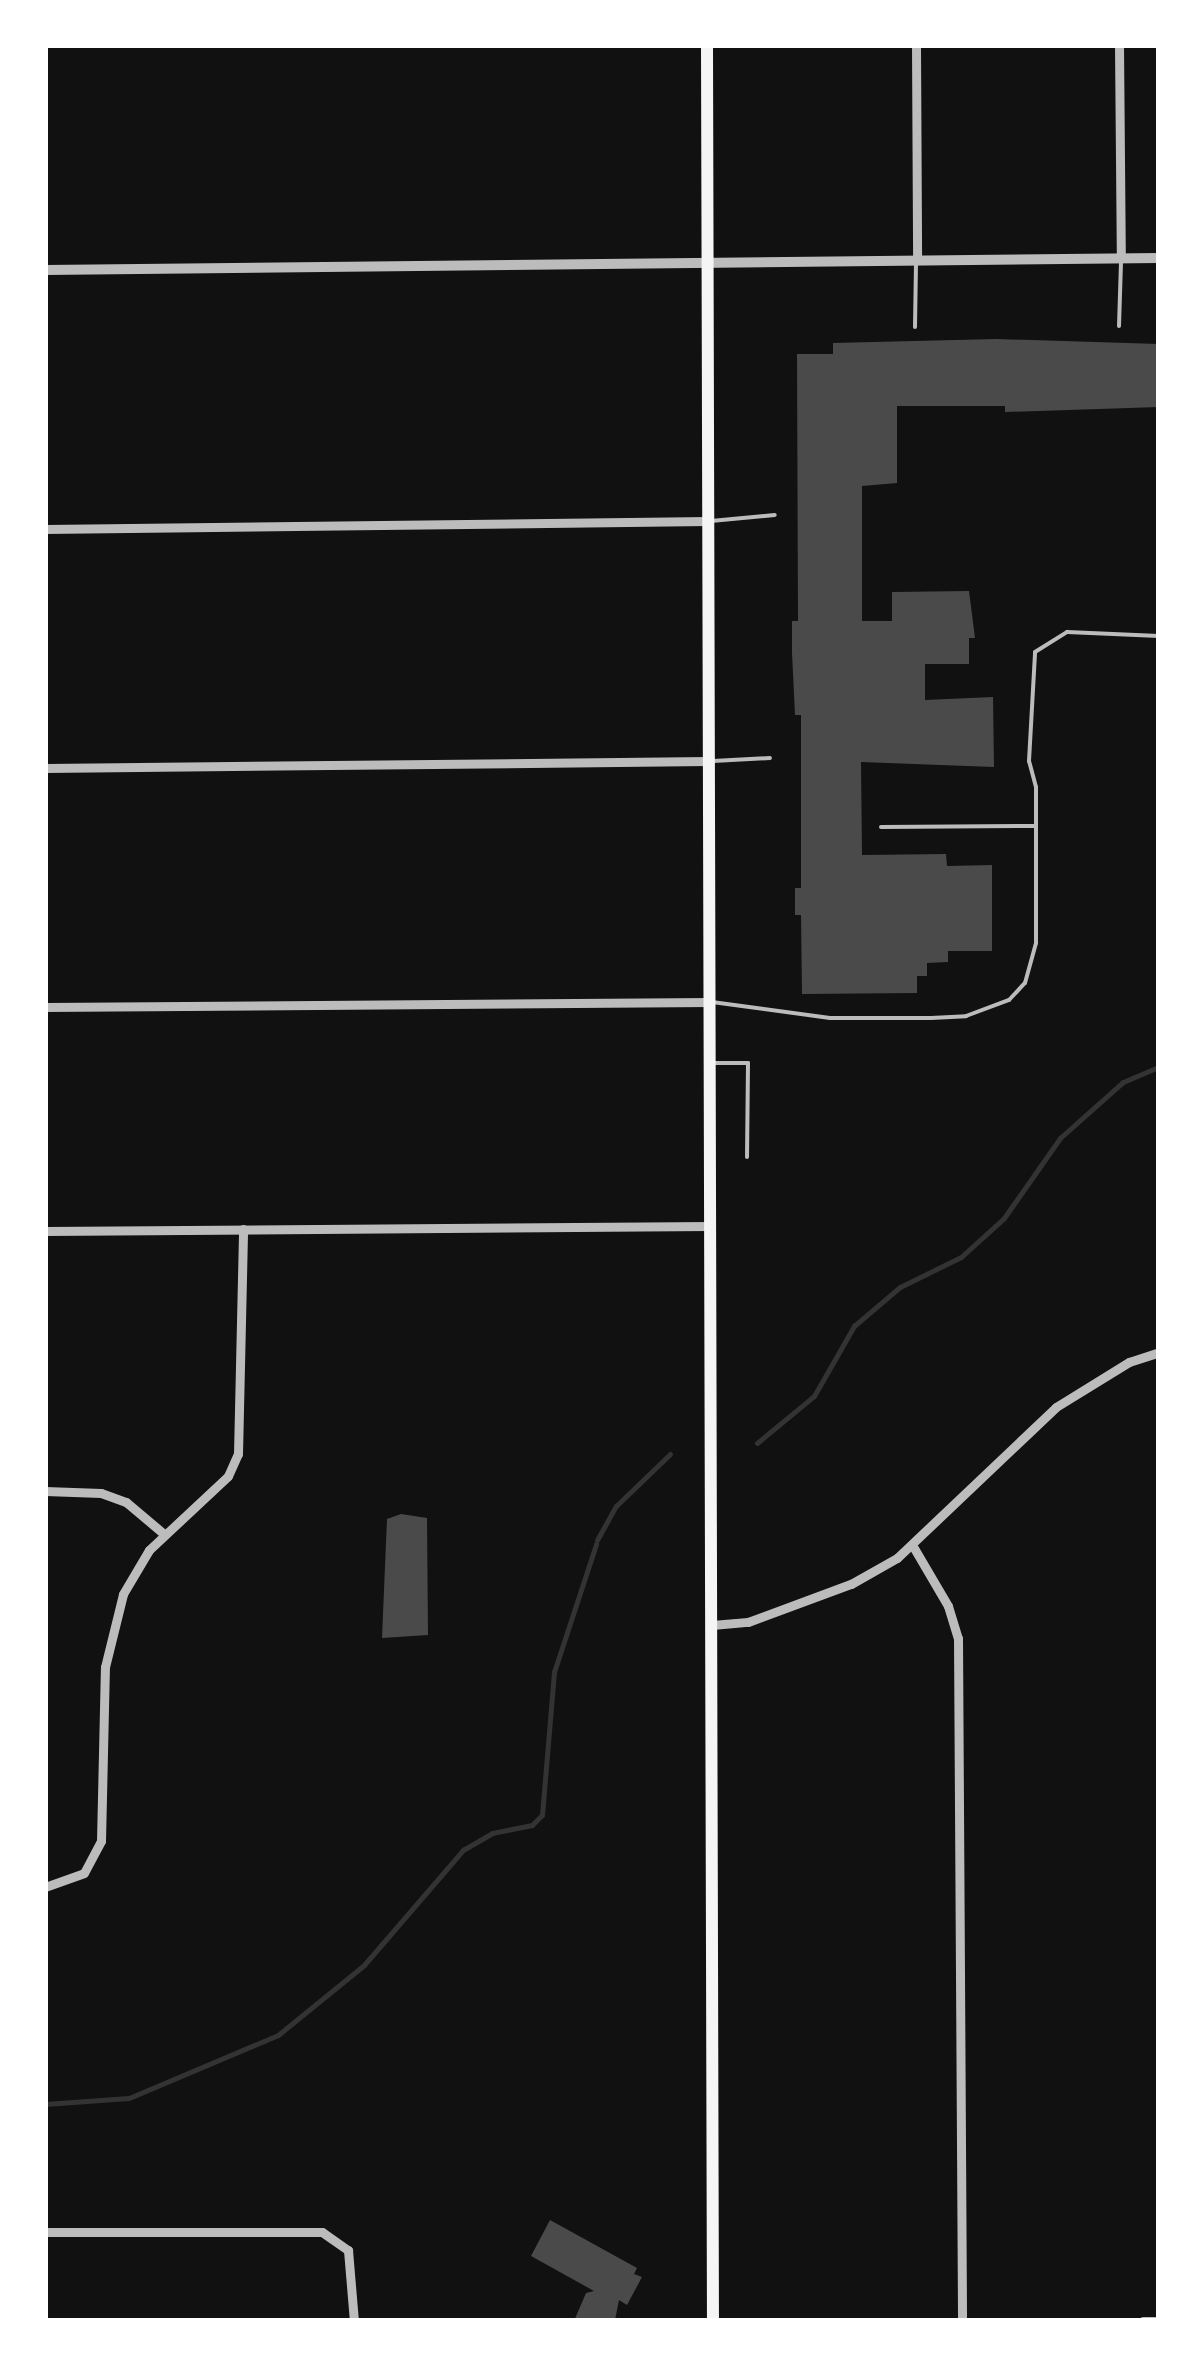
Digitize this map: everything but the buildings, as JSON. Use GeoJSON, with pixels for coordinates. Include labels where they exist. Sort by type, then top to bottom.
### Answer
{"type":"FeatureCollection","features":[{"type":"Feature","properties":{"kind":"main road"},"geometry":{"type":"LineString","coordinates":[[707,45],[713,2321]]}},
{"type":"Feature","properties":{"kind":"street"},"geometry":{"type":"LineString","coordinates":[[916,45],[916,260]]}},
{"type":"Feature","properties":{"kind":"street"},"geometry":{"type":"LineString","coordinates":[[1119,45],[1121,258]]}},
{"type":"Feature","properties":{"kind":"street"},"geometry":{"type":"LineString","coordinates":[[45,270],[1159,258]]}},
{"type":"Feature","properties":{"kind":"street"},"geometry":{"type":"LineString","coordinates":[[45,529],[708,521]]}},
{"type":"Feature","properties":{"kind":"street"},"geometry":{"type":"LineString","coordinates":[[45,768],[708,761]]}},
{"type":"Feature","properties":{"kind":"street"},"geometry":{"type":"LineString","coordinates":[[45,1007],[710,1002]]}},
{"type":"Feature","properties":{"kind":"street"},"geometry":{"type":"LineString","coordinates":[[45,1231],[711,1226]]}},
{"type":"Feature","properties":{"kind":"street"},"geometry":{"type":"LineString","coordinates":[[45,1887],[73,1880],[90,1866],[103,1825],[111,1632],[123,1594],[164,1534],[228,1476],[238,1454],[244,1229]]}},
{"type":"Feature","properties":{"kind":"street"},"geometry":{"type":"LineString","coordinates":[[712,1625],[748,1622],[850,1584],[914,1548],[1056,1407],[1129,1362],[1159,1352]]}},
{"type":"Feature","properties":{"kind":"street"},"geometry":{"type":"LineString","coordinates":[[45,1491],[101,1494],[126,1502],[164,1534]]}},
{"type":"Feature","properties":{"kind":"street"},"geometry":{"type":"LineString","coordinates":[[914,1548],[948,1606],[958,1638],[962,2321]]}},
{"type":"Feature","properties":{"kind":"street"},"geometry":{"type":"LineString","coordinates":[[45,2232],[304,2230],[341,2241],[352,2262],[354,2321]]}},
{"type":"Feature","properties":{"kind":"street"},"geometry":{"type":"LineString","coordinates":[[1143,2321],[1159,2320]]}},
{"type":"Feature","properties":{"kind":"lane"},"geometry":{"type":"LineString","coordinates":[[1119,326],[1121,258]]}},
{"type":"Feature","properties":{"kind":"lane"},"geometry":{"type":"LineString","coordinates":[[915,327],[916,260]]}},
{"type":"Feature","properties":{"kind":"lane"},"geometry":{"type":"LineString","coordinates":[[708,521],[776,515]]}},
{"type":"Feature","properties":{"kind":"lane"},"geometry":{"type":"LineString","coordinates":[[710,1002],[830,1018],[931,1018],[966,1016],[1009,1000],[1034,963],[1036,826],[1030,674],[1040,644],[1066,632],[1159,636]]}},
{"type":"Feature","properties":{"kind":"lane"},"geometry":{"type":"LineString","coordinates":[[708,761],[770,758]]}},
{"type":"Feature","properties":{"kind":"lane"},"geometry":{"type":"LineString","coordinates":[[880,827],[1036,826]]}},
{"type":"Feature","properties":{"kind":"lane"},"geometry":{"type":"LineString","coordinates":[[710,1063],[748,1063],[747,1157]]}},
{"type":"Feature","properties":{"kind":"waterway"},"geometry":{"type":"LineString","coordinates":[[757,1443],[814,1396],[854,1326],[900,1287],[961,1257],[1004,1218],[1060,1138],[1123,1082],[1159,1067]]}},
{"type":"Feature","properties":{"kind":"waterway"},"geometry":{"type":"LineString","coordinates":[[597,1540],[616,1506],[670,1454]]}},
{"type":"Feature","properties":{"kind":"waterway"},"geometry":{"type":"LineString","coordinates":[[45,2104],[129,2098],[278,2035],[364,1965],[463,1850],[492,1833],[532,1825],[542,1815],[554,1672],[596,1544]]}}]}
